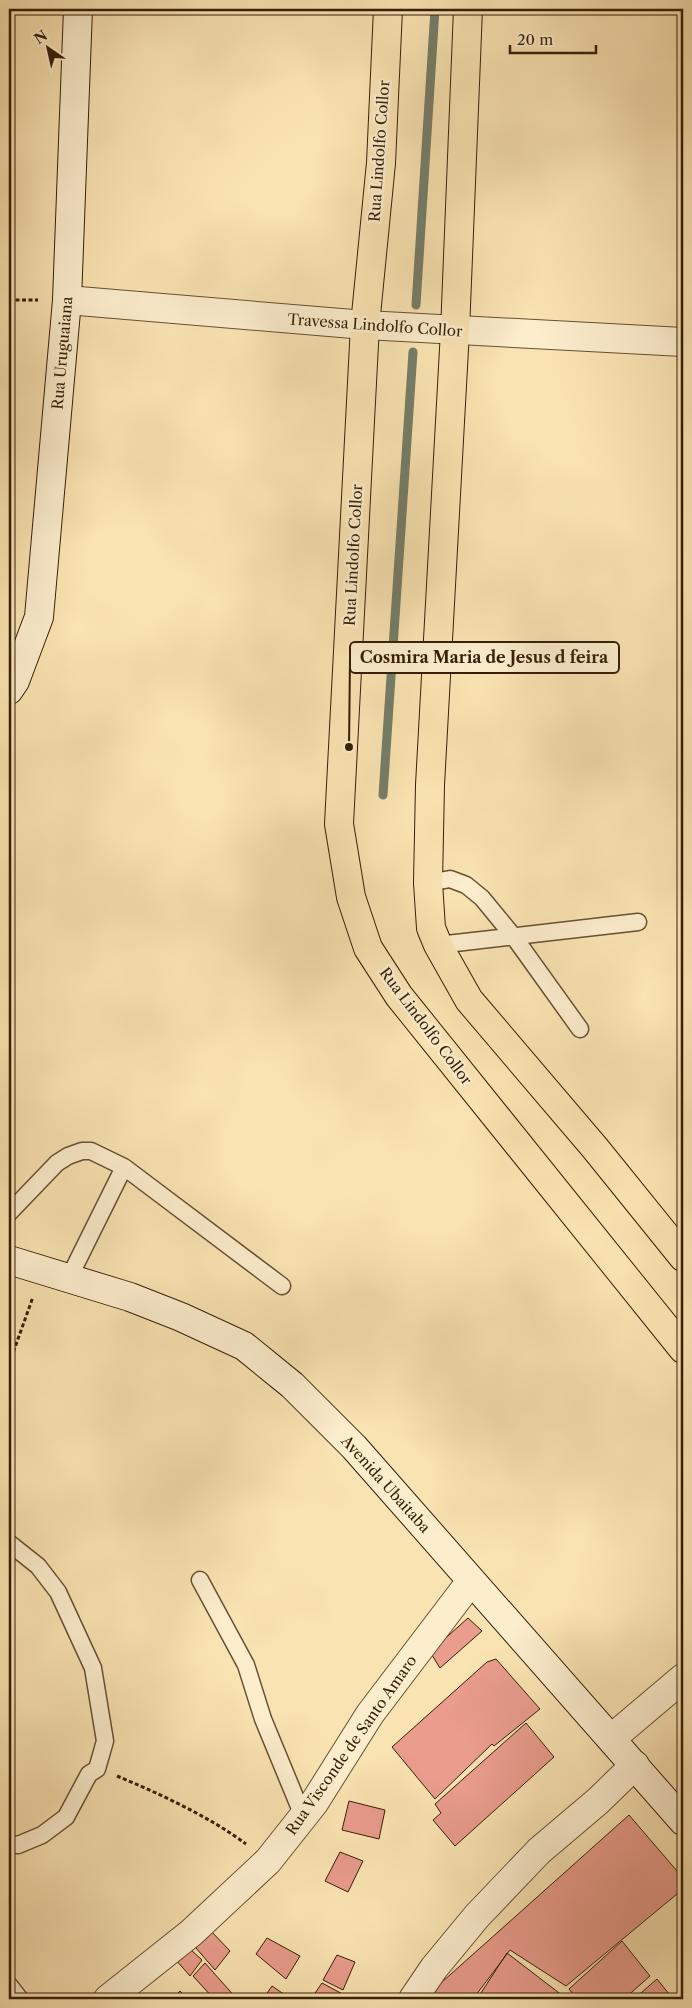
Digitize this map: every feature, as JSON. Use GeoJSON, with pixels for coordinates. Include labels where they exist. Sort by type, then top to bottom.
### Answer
{"type":"FeatureCollection","features":[{"type":"Feature","properties":{"kind":"main road","name":"Rua Lindolfo Collor"},"geometry":{"type":"LineString","coordinates":[[388,9],[380,163],[365,325],[339,824],[351,897],[368,948],[399,996],[683,1349]]}},
{"type":"Feature","properties":{"kind":"main road"},"geometry":{"type":"LineString","coordinates":[[468,9],[454,331],[430,785],[428,883],[431,928],[438,945],[469,1000],[595,1148],[683,1257]]}},
{"type":"Feature","properties":{"kind":"street","name":"Rua Uruguaiana"},"geometry":{"type":"LineString","coordinates":[[9,690],[15,681],[39,617],[67,300],[78,9]]}},
{"type":"Feature","properties":{"kind":"street","name":"Travessa Lindolfo Collor"},"geometry":{"type":"LineString","coordinates":[[67,300],[365,325],[683,342]]}},
{"type":"Feature","properties":{"kind":"street","name":"Avenida Ubaitaba"},"geometry":{"type":"LineString","coordinates":[[9,1260],[130,1296],[244,1346],[292,1384],[354,1447],[612,1738],[683,1821]]}},
{"type":"Feature","properties":{"kind":"street","name":"Rua Visconde de Santo Amaro"},"geometry":{"type":"LineString","coordinates":[[108,1999],[191,1933],[268,1861],[314,1803],[370,1714],[471,1581]]}},
{"type":"Feature","properties":{"kind":"street"},"geometry":{"type":"LineString","coordinates":[[612,1738],[683,1678]]}},
{"type":"Feature","properties":{"kind":"street"},"geometry":{"type":"LineString","coordinates":[[413,1999],[434,1968],[477,1916],[539,1851],[598,1801],[635,1765]]}},
{"type":"Feature","properties":{"kind":"lane"},"geometry":{"type":"LineString","coordinates":[[428,883],[450,879],[466,884],[482,898],[514,937],[580,1029]]}},
{"type":"Feature","properties":{"kind":"lane"},"geometry":{"type":"LineString","coordinates":[[438,945],[638,922]]}},
{"type":"Feature","properties":{"kind":"lane"},"geometry":{"type":"LineString","coordinates":[[9,1213],[68,1156],[82,1151],[91,1151],[124,1167],[282,1286]]}},
{"type":"Feature","properties":{"kind":"lane"},"geometry":{"type":"LineString","coordinates":[[69,1278],[124,1167]]}},
{"type":"Feature","properties":{"kind":"lane"},"geometry":{"type":"LineString","coordinates":[[9,1543],[38,1566],[58,1592],[93,1668],[105,1741],[96,1769],[90,1774],[66,1817],[42,1835],[18,1845],[9,1844]]}},
{"type":"Feature","properties":{"kind":"lane"},"geometry":{"type":"LineString","coordinates":[[200,1580],[246,1666],[266,1727],[303,1816]]}},
{"type":"Feature","properties":{"kind":"lane"},"geometry":{"type":"LineString","coordinates":[[9,1985],[20,1999]]}},
{"type":"Feature","properties":{"kind":"path"},"geometry":{"type":"LineString","coordinates":[[9,1364],[42,1270]]}},
{"type":"Feature","properties":{"kind":"path"},"geometry":{"type":"LineString","coordinates":[[90,1774],[115,1776],[157,1792],[234,1835],[268,1861]]}},
{"type":"Feature","properties":{"kind":"building"},"geometry":{"type":"Polygon","coordinates":[[[468,1618],[482,1631],[440,1668],[430,1652],[468,1618]]]}},
{"type":"Feature","properties":{"kind":"building"},"geometry":{"type":"Polygon","coordinates":[[[496,1659],[540,1709],[494,1746],[492,1744],[435,1799],[392,1747],[487,1662],[496,1659]]]}},
{"type":"Feature","properties":{"kind":"building"},"geometry":{"type":"Polygon","coordinates":[[[526,1723],[554,1757],[455,1846],[433,1820],[441,1813],[435,1804],[526,1723]]]}},
{"type":"Feature","properties":{"kind":"building"},"geometry":{"type":"Polygon","coordinates":[[[349,1801],[385,1810],[379,1839],[342,1830],[349,1801]]]}},
{"type":"Feature","properties":{"kind":"building"},"geometry":{"type":"Polygon","coordinates":[[[629,1815],[683,1878],[683,1889],[566,1986],[510,1950],[473,1999],[423,1999],[629,1815]]]}},
{"type":"Feature","properties":{"kind":"building"},"geometry":{"type":"Polygon","coordinates":[[[340,1852],[363,1861],[348,1892],[325,1881],[340,1852]]]}},
{"type":"Feature","properties":{"kind":"building"},"geometry":{"type":"Polygon","coordinates":[[[209,1929],[230,1951],[215,1970],[196,1948],[209,1929]]]}},
{"type":"Feature","properties":{"kind":"building"},"geometry":{"type":"Polygon","coordinates":[[[267,1938],[300,1956],[286,1979],[256,1954],[267,1938]]]}},
{"type":"Feature","properties":{"kind":"building"},"geometry":{"type":"Polygon","coordinates":[[[622,1941],[650,1976],[624,1999],[577,1999],[569,1989],[622,1941]]]}},
{"type":"Feature","properties":{"kind":"building"},"geometry":{"type":"Polygon","coordinates":[[[190,1949],[202,1960],[190,1976],[176,1960],[190,1949]]]}},
{"type":"Feature","properties":{"kind":"building"},"geometry":{"type":"Polygon","coordinates":[[[507,1953],[567,1999],[477,1999],[507,1953]]]}},
{"type":"Feature","properties":{"kind":"building"},"geometry":{"type":"Polygon","coordinates":[[[337,1955],[355,1962],[343,1990],[323,1980],[337,1955]]]}},
{"type":"Feature","properties":{"kind":"building"},"geometry":{"type":"Polygon","coordinates":[[[205,1963],[237,1999],[214,1999],[193,1976],[205,1963]]]}},
{"type":"Feature","properties":{"kind":"building"},"geometry":{"type":"Polygon","coordinates":[[[657,1979],[673,1999],[634,1999],[657,1979]]]}},
{"type":"Feature","properties":{"kind":"building"},"geometry":{"type":"Polygon","coordinates":[[[322,1983],[352,1999],[311,1999],[322,1983]]]}},
{"type":"Feature","properties":{"kind":"building"},"geometry":{"type":"Polygon","coordinates":[[[272,1986],[291,1999],[263,1999],[272,1986]]]}},
{"type":"Feature","properties":{"kind":"building"},"geometry":{"type":"Polygon","coordinates":[[[180,1991],[187,1999],[172,1999],[180,1991]]]}},
{"type":"Feature","properties":{"kind":"waterway"},"geometry":{"type":"LineString","coordinates":[[416,305],[435,9]]}},
{"type":"Feature","properties":{"kind":"waterway"},"geometry":{"type":"LineString","coordinates":[[383,795],[413,352]]}},
{"type":"Feature","properties":{"kind":"place","name":"Cosmira Maria de Jesus d feira"},"geometry":{"type":"Point","coordinates":[349,747]}}]}
